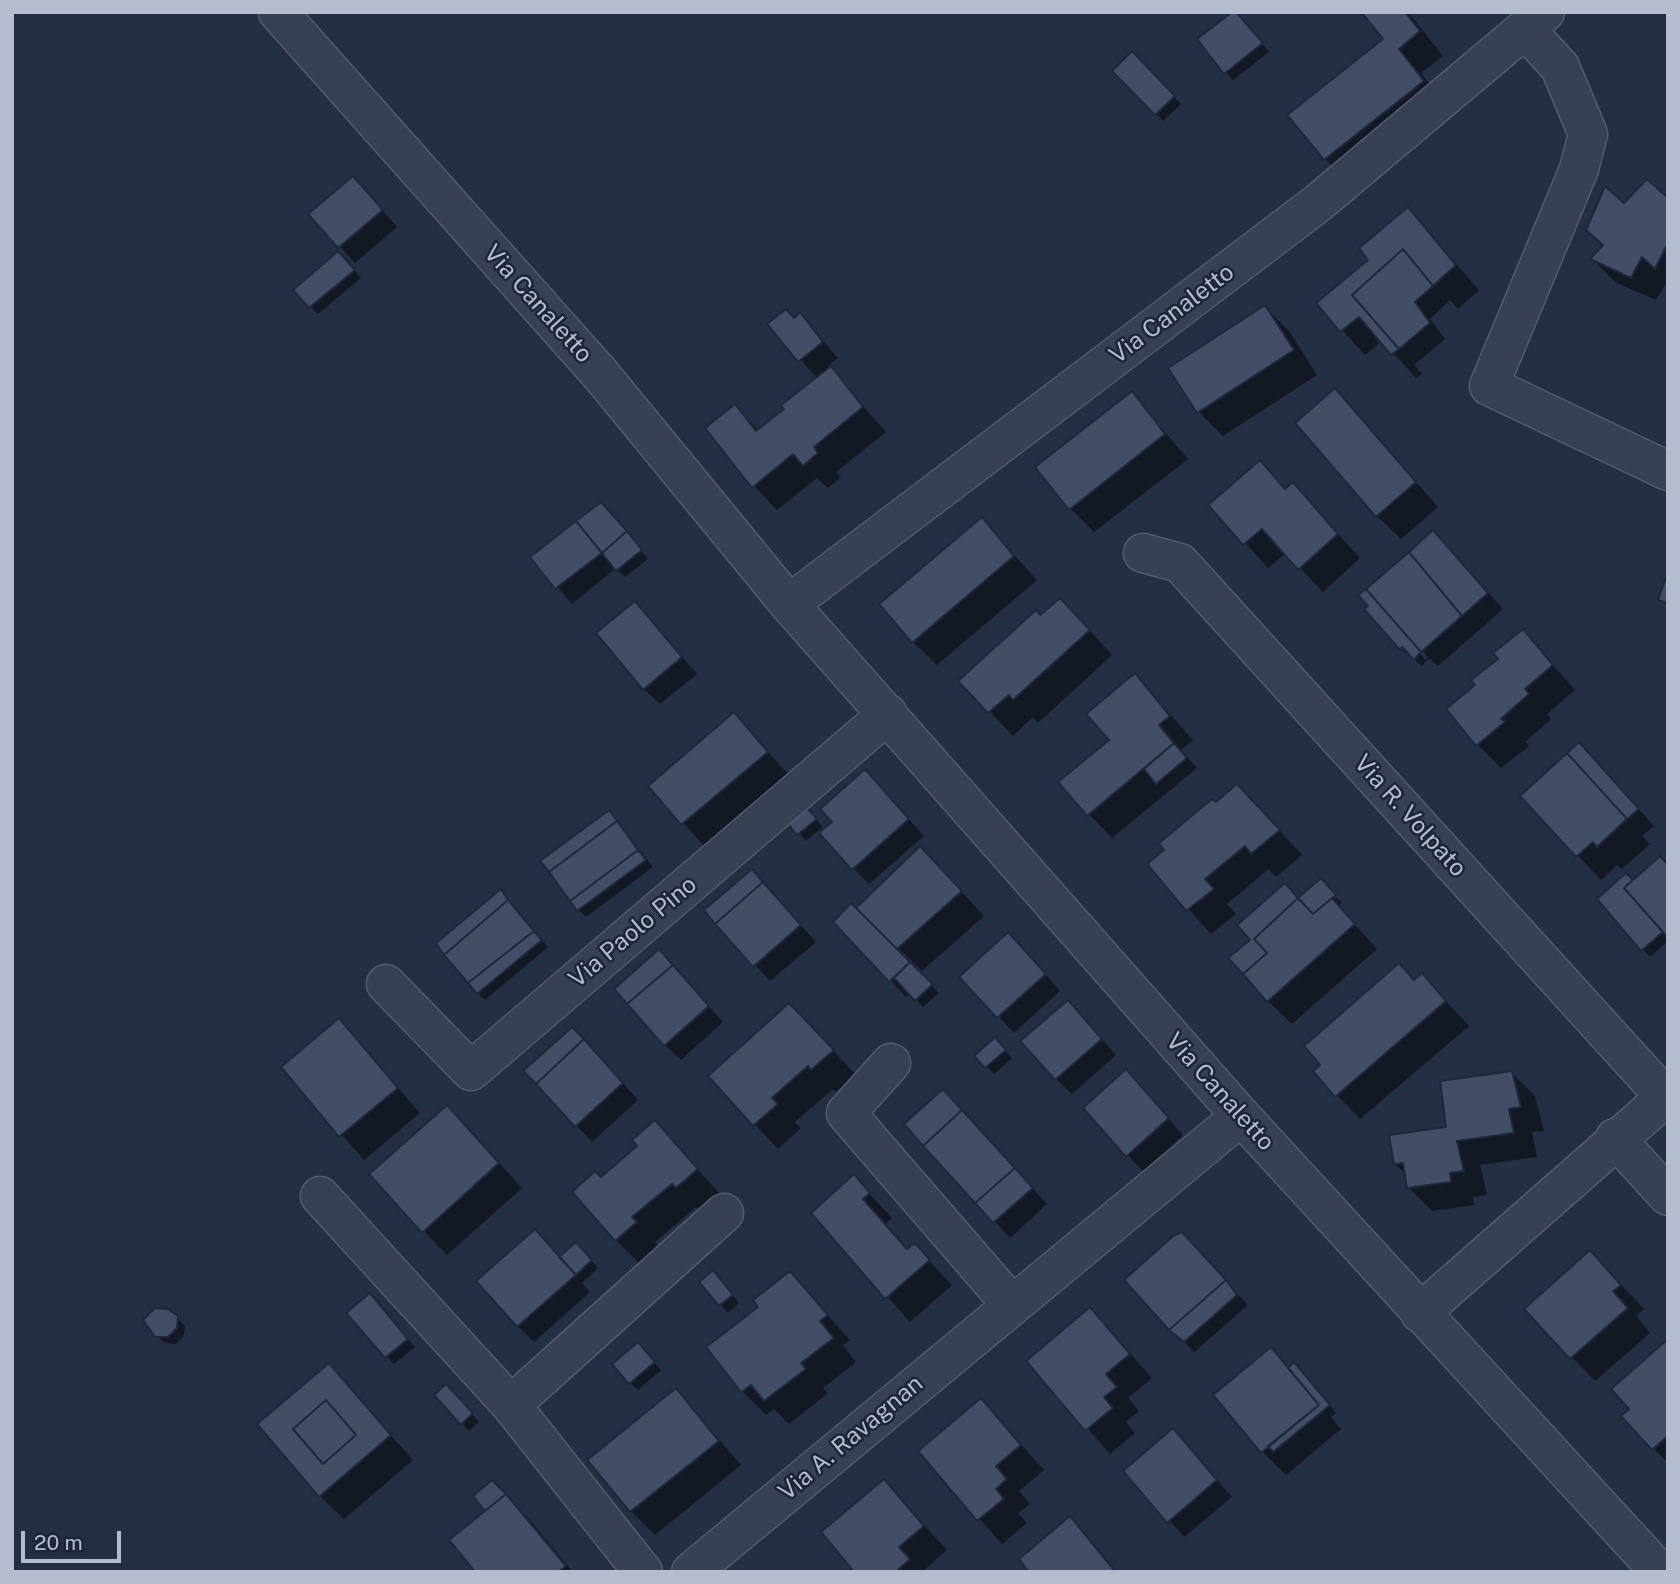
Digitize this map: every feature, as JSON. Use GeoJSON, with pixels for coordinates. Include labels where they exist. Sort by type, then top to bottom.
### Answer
{"type":"FeatureCollection","features":[{"type":"Feature","properties":{"kind":"street","name":"Via Canaletto"},"geometry":{"type":"LineString","coordinates":[[278,12],[602,376],[789,604],[1241,1116],[1660,1572]]}},
{"type":"Feature","properties":{"kind":"street","name":"Via Canaletto"},"geometry":{"type":"LineString","coordinates":[[789,604],[1318,203],[1535,21]]}},
{"type":"Feature","properties":{"kind":"street"},"geometry":{"type":"LineString","coordinates":[[1535,21],[1560,67],[1588,134],[1579,169],[1489,386],[1668,471]]}},
{"type":"Feature","properties":{"kind":"street","name":"Via R. Volpato"},"geometry":{"type":"LineString","coordinates":[[1143,553],[1180,563],[1666,1096]]}},
{"type":"Feature","properties":{"kind":"street","name":"Via Paolo Pino"},"geometry":{"type":"LineString","coordinates":[[386,984],[471,1071],[888,714]]}},
{"type":"Feature","properties":{"kind":"street"},"geometry":{"type":"LineString","coordinates":[[891,1063],[846,1113],[1012,1305]]}},
{"type":"Feature","properties":{"kind":"street"},"geometry":{"type":"LineString","coordinates":[[1420,1313],[1615,1138],[1666,1096]]}},
{"type":"Feature","properties":{"kind":"street","name":"Via A. Ravagnan"},"geometry":{"type":"LineString","coordinates":[[691,1572],[1241,1116]]}},
{"type":"Feature","properties":{"kind":"street"},"geometry":{"type":"LineString","coordinates":[[1615,1138],[1668,1196]]}},
{"type":"Feature","properties":{"kind":"street"},"geometry":{"type":"LineString","coordinates":[[320,1196],[510,1405],[643,1572]]}},
{"type":"Feature","properties":{"kind":"street"},"geometry":{"type":"LineString","coordinates":[[510,1405],[724,1213]]}},
{"type":"Feature","properties":{"kind":"building"},"geometry":{"type":"Polygon","coordinates":[[[1232,12],[1236,12],[1263,43],[1224,74],[1197,39],[1232,12]]]}},
{"type":"Feature","properties":{"kind":"building"},"geometry":{"type":"Polygon","coordinates":[[[1361,12],[1405,12],[1420,31],[1399,49],[1424,81],[1324,160],[1287,115],[1383,39],[1361,12]]]}},
{"type":"Feature","properties":{"kind":"building"},"geometry":{"type":"Polygon","coordinates":[[[1132,51],[1175,96],[1155,115],[1112,71],[1132,51]]]}},
{"type":"Feature","properties":{"kind":"building"},"geometry":{"type":"Polygon","coordinates":[[[353,176],[383,210],[338,248],[308,214],[353,176]]]}},
{"type":"Feature","properties":{"kind":"building"},"geometry":{"type":"Polygon","coordinates":[[[1647,179],[1668,198],[1668,243],[1655,269],[1642,257],[1631,278],[1590,259],[1603,245],[1586,230],[1605,186],[1624,203],[1647,179]]]}},
{"type":"Feature","properties":{"kind":"building"},"geometry":{"type":"Polygon","coordinates":[[[1408,207],[1456,265],[1433,286],[1403,249],[1352,295],[1399,349],[1391,355],[1359,317],[1340,332],[1316,303],[1368,260],[1359,248],[1408,207]]]}},
{"type":"Feature","properties":{"kind":"building"},"geometry":{"type":"Polygon","coordinates":[[[1403,249],[1433,286],[1415,302],[1430,323],[1399,349],[1352,295],[1403,249]]]}},
{"type":"Feature","properties":{"kind":"building"},"geometry":{"type":"Polygon","coordinates":[[[338,251],[355,270],[309,308],[293,290],[338,251]]]}},
{"type":"Feature","properties":{"kind":"building"},"geometry":{"type":"Polygon","coordinates":[[[1265,305],[1294,350],[1197,413],[1168,368],[1265,305]]]}},
{"type":"Feature","properties":{"kind":"building"},"geometry":{"type":"Polygon","coordinates":[[[786,309],[794,318],[800,312],[823,342],[798,362],[767,324],[786,309]]]}},
{"type":"Feature","properties":{"kind":"building"},"geometry":{"type":"Polygon","coordinates":[[[831,366],[863,407],[814,447],[818,453],[803,466],[793,454],[752,488],[705,428],[735,404],[756,431],[784,409],[781,405],[831,366]]]}},
{"type":"Feature","properties":{"kind":"building"},"geometry":{"type":"Polygon","coordinates":[[[1335,388],[1416,482],[1376,517],[1295,423],[1335,388]]]}},
{"type":"Feature","properties":{"kind":"building"},"geometry":{"type":"Polygon","coordinates":[[[1132,391],[1165,434],[1069,510],[1035,467],[1132,391]]]}},
{"type":"Feature","properties":{"kind":"building"},"geometry":{"type":"Polygon","coordinates":[[[1260,460],[1285,489],[1293,482],[1338,534],[1298,570],[1262,529],[1243,545],[1208,505],[1260,460]]]}},
{"type":"Feature","properties":{"kind":"building"},"geometry":{"type":"Polygon","coordinates":[[[601,502],[627,531],[602,553],[576,521],[601,502]]]}},
{"type":"Feature","properties":{"kind":"building"},"geometry":{"type":"Polygon","coordinates":[[[982,517],[1014,556],[912,643],[879,604],[982,517]]]}},
{"type":"Feature","properties":{"kind":"building"},"geometry":{"type":"Polygon","coordinates":[[[576,521],[602,553],[555,589],[530,557],[576,521]]]}},
{"type":"Feature","properties":{"kind":"building"},"geometry":{"type":"Polygon","coordinates":[[[1433,530],[1488,593],[1462,616],[1409,552],[1433,530]]]}},
{"type":"Feature","properties":{"kind":"building"},"geometry":{"type":"Polygon","coordinates":[[[627,531],[642,550],[616,571],[602,553],[627,531]]]}},
{"type":"Feature","properties":{"kind":"building"},"geometry":{"type":"Polygon","coordinates":[[[1409,552],[1462,616],[1421,652],[1366,589],[1409,552]]]}},
{"type":"Feature","properties":{"kind":"building"},"geometry":{"type":"Polygon","coordinates":[[[1668,572],[1668,603],[1658,600],[1668,572]]]}},
{"type":"Feature","properties":{"kind":"building"},"geometry":{"type":"Polygon","coordinates":[[[1366,589],[1421,652],[1414,660],[1402,647],[1400,650],[1364,609],[1368,606],[1358,595],[1366,589]]]}},
{"type":"Feature","properties":{"kind":"building"},"geometry":{"type":"Polygon","coordinates":[[[1060,598],[1090,630],[1013,700],[1009,695],[988,713],[958,681],[1036,610],[1040,615],[1060,598]]]}},
{"type":"Feature","properties":{"kind":"building"},"geometry":{"type":"Polygon","coordinates":[[[635,601],[682,657],[643,690],[596,633],[635,601]]]}},
{"type":"Feature","properties":{"kind":"building"},"geometry":{"type":"Polygon","coordinates":[[[1523,629],[1553,665],[1525,689],[1529,694],[1501,719],[1506,721],[1476,746],[1446,709],[1475,685],[1471,680],[1498,659],[1493,653],[1523,629]]]}},
{"type":"Feature","properties":{"kind":"building"},"geometry":{"type":"Polygon","coordinates":[[[1135,673],[1170,716],[1159,725],[1174,743],[1087,816],[1058,782],[1109,740],[1086,714],[1135,673]]]}},
{"type":"Feature","properties":{"kind":"building"},"geometry":{"type":"Polygon","coordinates":[[[734,712],[768,752],[681,825],[648,786],[734,712]]]}},
{"type":"Feature","properties":{"kind":"building"},"geometry":{"type":"Polygon","coordinates":[[[1579,742],[1639,809],[1627,819],[1567,753],[1579,742]]]}},
{"type":"Feature","properties":{"kind":"building"},"geometry":{"type":"Polygon","coordinates":[[[1174,743],[1187,758],[1156,784],[1144,769],[1174,743]]]}},
{"type":"Feature","properties":{"kind":"building"},"geometry":{"type":"Polygon","coordinates":[[[1567,753],[1627,819],[1597,847],[1593,842],[1576,857],[1520,796],[1567,753]]]}},
{"type":"Feature","properties":{"kind":"building"},"geometry":{"type":"Polygon","coordinates":[[[865,769],[909,819],[852,870],[819,833],[832,822],[820,809],[865,769]]]}},
{"type":"Feature","properties":{"kind":"building"},"geometry":{"type":"Polygon","coordinates":[[[1237,784],[1280,830],[1251,854],[1245,846],[1205,879],[1214,889],[1186,911],[1147,864],[1164,850],[1159,843],[1212,799],[1216,802],[1237,784]]]}},
{"type":"Feature","properties":{"kind":"building"},"geometry":{"type":"Polygon","coordinates":[[[800,800],[817,819],[797,835],[781,816],[800,800]]]}},
{"type":"Feature","properties":{"kind":"building"},"geometry":{"type":"Polygon","coordinates":[[[609,810],[617,821],[549,872],[540,861],[609,810]]]}},
{"type":"Feature","properties":{"kind":"building"},"geometry":{"type":"Polygon","coordinates":[[[617,821],[638,850],[570,901],[549,872],[617,821]]]}},
{"type":"Feature","properties":{"kind":"building"},"geometry":{"type":"Polygon","coordinates":[[[920,846],[962,891],[897,949],[856,908],[920,846]]]}},
{"type":"Feature","properties":{"kind":"building"},"geometry":{"type":"Polygon","coordinates":[[[638,850],[646,860],[577,911],[570,901],[638,850]]]}},
{"type":"Feature","properties":{"kind":"building"},"geometry":{"type":"Polygon","coordinates":[[[1660,856],[1668,865],[1668,938],[1624,888],[1660,856]]]}},
{"type":"Feature","properties":{"kind":"building"},"geometry":{"type":"Polygon","coordinates":[[[752,869],[763,882],[715,924],[704,910],[752,869]]]}},
{"type":"Feature","properties":{"kind":"building"},"geometry":{"type":"Polygon","coordinates":[[[1626,873],[1633,880],[1624,888],[1663,932],[1641,951],[1597,899],[1626,873]]]}},
{"type":"Feature","properties":{"kind":"building"},"geometry":{"type":"Polygon","coordinates":[[[1321,878],[1336,895],[1313,914],[1298,898],[1321,878]]]}},
{"type":"Feature","properties":{"kind":"building"},"geometry":{"type":"Polygon","coordinates":[[[763,882],[801,925],[753,967],[715,924],[763,882]]]}},
{"type":"Feature","properties":{"kind":"building"},"geometry":{"type":"Polygon","coordinates":[[[1285,883],[1298,898],[1254,939],[1267,953],[1243,974],[1228,958],[1250,940],[1237,925],[1285,883]]]}},
{"type":"Feature","properties":{"kind":"building"},"geometry":{"type":"Polygon","coordinates":[[[501,889],[508,900],[444,955],[436,943],[501,889]]]}},
{"type":"Feature","properties":{"kind":"building"},"geometry":{"type":"Polygon","coordinates":[[[1298,898],[1313,914],[1332,898],[1355,924],[1267,1002],[1243,974],[1267,953],[1254,939],[1298,898]]]}},
{"type":"Feature","properties":{"kind":"building"},"geometry":{"type":"Polygon","coordinates":[[[508,900],[534,931],[468,983],[444,955],[508,900]]]}},
{"type":"Feature","properties":{"kind":"building"},"geometry":{"type":"Polygon","coordinates":[[[851,903],[910,962],[889,982],[833,922],[851,903]]]}},
{"type":"Feature","properties":{"kind":"building"},"geometry":{"type":"Polygon","coordinates":[[[534,931],[542,940],[477,994],[468,983],[534,931]]]}},
{"type":"Feature","properties":{"kind":"building"},"geometry":{"type":"Polygon","coordinates":[[[1008,932],[1046,974],[997,1018],[959,977],[1008,932]]]}},
{"type":"Feature","properties":{"kind":"building"},"geometry":{"type":"Polygon","coordinates":[[[659,949],[673,965],[627,1004],[614,989],[659,949]]]}},
{"type":"Feature","properties":{"kind":"building"},"geometry":{"type":"Polygon","coordinates":[[[910,962],[933,984],[915,1001],[894,978],[910,962]]]}},
{"type":"Feature","properties":{"kind":"building"},"geometry":{"type":"Polygon","coordinates":[[[1399,963],[1414,980],[1422,973],[1446,1001],[1335,1097],[1313,1071],[1320,1065],[1304,1046],[1399,963]]]}},
{"type":"Feature","properties":{"kind":"building"},"geometry":{"type":"Polygon","coordinates":[[[673,965],[709,1006],[664,1046],[627,1004],[673,965]]]}},
{"type":"Feature","properties":{"kind":"building"},"geometry":{"type":"Polygon","coordinates":[[[1068,1000],[1102,1039],[1055,1080],[1020,1041],[1068,1000]]]}},
{"type":"Feature","properties":{"kind":"building"},"geometry":{"type":"Polygon","coordinates":[[[789,1003],[834,1050],[811,1070],[808,1066],[772,1098],[778,1104],[753,1126],[708,1076],[789,1003]]]}},
{"type":"Feature","properties":{"kind":"building"},"geometry":{"type":"Polygon","coordinates":[[[339,1018],[398,1088],[339,1137],[281,1067],[339,1018]]]}},
{"type":"Feature","properties":{"kind":"building"},"geometry":{"type":"Polygon","coordinates":[[[572,1027],[584,1039],[536,1084],[523,1071],[572,1027]]]}},
{"type":"Feature","properties":{"kind":"building"},"geometry":{"type":"Polygon","coordinates":[[[995,1037],[1006,1050],[985,1068],[974,1056],[995,1037]]]}},
{"type":"Feature","properties":{"kind":"building"},"geometry":{"type":"Polygon","coordinates":[[[584,1039],[623,1083],[575,1127],[536,1084],[584,1039]]]}},
{"type":"Feature","properties":{"kind":"building"},"geometry":{"type":"Polygon","coordinates":[[[1126,1069],[1169,1118],[1126,1157],[1083,1108],[1126,1069]]]}},
{"type":"Feature","properties":{"kind":"building"},"geometry":{"type":"Polygon","coordinates":[[[1512,1071],[1521,1107],[1509,1109],[1514,1133],[1457,1141],[1464,1171],[1450,1173],[1451,1182],[1407,1188],[1403,1163],[1394,1164],[1389,1135],[1446,1127],[1440,1081],[1512,1071]]]}},
{"type":"Feature","properties":{"kind":"building"},"geometry":{"type":"Polygon","coordinates":[[[943,1089],[962,1110],[923,1146],[904,1124],[943,1089]]]}},
{"type":"Feature","properties":{"kind":"building"},"geometry":{"type":"Polygon","coordinates":[[[447,1105],[499,1163],[422,1233],[369,1174],[447,1105]]]}},
{"type":"Feature","properties":{"kind":"building"},"geometry":{"type":"Polygon","coordinates":[[[962,1110],[1015,1168],[975,1203],[923,1146],[962,1110]]]}},
{"type":"Feature","properties":{"kind":"building"},"geometry":{"type":"Polygon","coordinates":[[[655,1120],[698,1169],[676,1188],[672,1184],[632,1217],[637,1222],[615,1241],[572,1192],[595,1171],[601,1177],[637,1146],[632,1140],[655,1120]]]}},
{"type":"Feature","properties":{"kind":"building"},"geometry":{"type":"Polygon","coordinates":[[[1015,1168],[1033,1188],[993,1223],[975,1203],[1015,1168]]]}},
{"type":"Feature","properties":{"kind":"building"},"geometry":{"type":"Polygon","coordinates":[[[854,1174],[870,1193],[863,1199],[907,1249],[915,1243],[930,1260],[885,1299],[811,1213],[854,1174]]]}},
{"type":"Feature","properties":{"kind":"building"},"geometry":{"type":"Polygon","coordinates":[[[535,1229],[576,1275],[517,1327],[476,1281],[535,1229]]]}},
{"type":"Feature","properties":{"kind":"building"},"geometry":{"type":"Polygon","coordinates":[[[1182,1232],[1226,1280],[1169,1330],[1124,1280],[1173,1236],[1182,1232]]]}},
{"type":"Feature","properties":{"kind":"building"},"geometry":{"type":"Polygon","coordinates":[[[576,1242],[592,1260],[576,1275],[559,1257],[576,1242]]]}},
{"type":"Feature","properties":{"kind":"building"},"geometry":{"type":"Polygon","coordinates":[[[1590,1250],[1621,1285],[1613,1291],[1628,1308],[1570,1359],[1524,1309],[1590,1250]]]}},
{"type":"Feature","properties":{"kind":"building"},"geometry":{"type":"Polygon","coordinates":[[[713,1270],[733,1295],[719,1306],[699,1282],[713,1270]]]}},
{"type":"Feature","properties":{"kind":"building"},"geometry":{"type":"Polygon","coordinates":[[[790,1271],[828,1315],[820,1321],[834,1338],[801,1363],[806,1369],[764,1401],[751,1385],[741,1392],[706,1347],[758,1307],[753,1300],[790,1271]]]}},
{"type":"Feature","properties":{"kind":"building"},"geometry":{"type":"Polygon","coordinates":[[[1226,1280],[1237,1295],[1184,1342],[1169,1330],[1226,1280]]]}},
{"type":"Feature","properties":{"kind":"building"},"geometry":{"type":"Polygon","coordinates":[[[370,1293],[408,1339],[385,1358],[346,1313],[370,1293]]]}},
{"type":"Feature","properties":{"kind":"building"},"geometry":{"type":"Polygon","coordinates":[[[1090,1307],[1130,1354],[1106,1374],[1117,1387],[1104,1397],[1113,1408],[1085,1431],[1026,1361],[1090,1307]]]}},
{"type":"Feature","properties":{"kind":"building"},"geometry":{"type":"Polygon","coordinates":[[[155,1308],[168,1309],[178,1316],[177,1328],[168,1337],[155,1337],[143,1320],[155,1308]]]}},
{"type":"Feature","properties":{"kind":"building"},"geometry":{"type":"Polygon","coordinates":[[[1668,1339],[1668,1436],[1652,1450],[1621,1416],[1629,1409],[1611,1389],[1668,1339]]]}},
{"type":"Feature","properties":{"kind":"building"},"geometry":{"type":"Polygon","coordinates":[[[638,1342],[655,1362],[629,1384],[612,1364],[638,1342]]]}},
{"type":"Feature","properties":{"kind":"building"},"geometry":{"type":"Polygon","coordinates":[[[1271,1347],[1319,1405],[1261,1453],[1213,1395],[1271,1347]]]}},
{"type":"Feature","properties":{"kind":"building"},"geometry":{"type":"Polygon","coordinates":[[[1294,1362],[1330,1405],[1273,1452],[1268,1446],[1319,1405],[1288,1368],[1294,1362]]]}},
{"type":"Feature","properties":{"kind":"building"},"geometry":{"type":"Polygon","coordinates":[[[329,1363],[391,1435],[319,1497],[257,1424],[329,1363]],[[326,1400],[293,1429],[323,1464],[356,1435],[326,1400]]]}},
{"type":"Feature","properties":{"kind":"building"},"geometry":{"type":"Polygon","coordinates":[[[446,1384],[473,1413],[461,1425],[434,1395],[446,1384]]]}},
{"type":"Feature","properties":{"kind":"building"},"geometry":{"type":"Polygon","coordinates":[[[676,1388],[719,1441],[630,1512],[587,1460],[676,1388]]]}},
{"type":"Feature","properties":{"kind":"building"},"geometry":{"type":"Polygon","coordinates":[[[981,1398],[1021,1445],[996,1466],[1007,1479],[996,1489],[1004,1499],[977,1521],[918,1451],[981,1398]]]}},
{"type":"Feature","properties":{"kind":"building"},"geometry":{"type":"Polygon","coordinates":[[[326,1400],[356,1435],[323,1464],[293,1429],[326,1400]]]}},
{"type":"Feature","properties":{"kind":"building"},"geometry":{"type":"Polygon","coordinates":[[[1173,1428],[1217,1480],[1167,1523],[1123,1471],[1173,1428]]]}},
{"type":"Feature","properties":{"kind":"building"},"geometry":{"type":"Polygon","coordinates":[[[884,1479],[924,1526],[899,1547],[910,1559],[896,1572],[854,1572],[821,1532],[884,1479]]]}},
{"type":"Feature","properties":{"kind":"building"},"geometry":{"type":"Polygon","coordinates":[[[492,1480],[506,1494],[485,1511],[473,1496],[492,1480]]]}},
{"type":"Feature","properties":{"kind":"building"},"geometry":{"type":"Polygon","coordinates":[[[506,1494],[566,1566],[558,1572],[475,1572],[449,1540],[506,1494]]]}},
{"type":"Feature","properties":{"kind":"building"},"geometry":{"type":"Polygon","coordinates":[[[1070,1516],[1114,1570],[1112,1572],[1029,1572],[1019,1559],[1070,1516]]]}}]}
